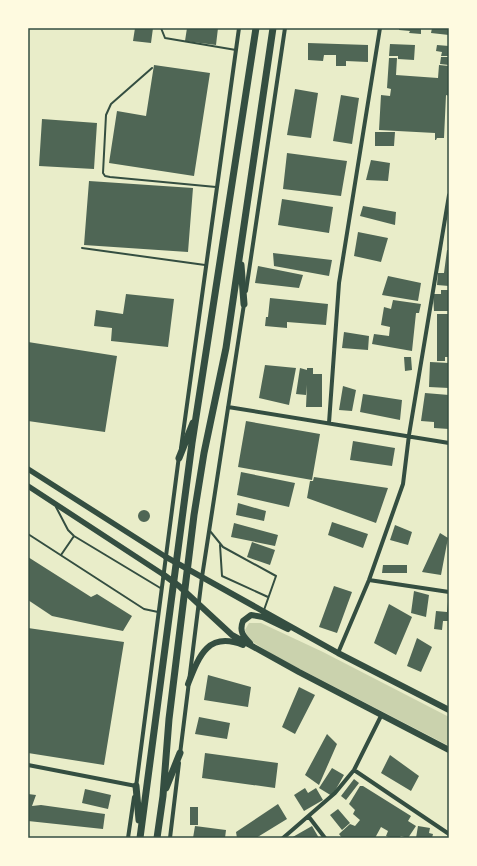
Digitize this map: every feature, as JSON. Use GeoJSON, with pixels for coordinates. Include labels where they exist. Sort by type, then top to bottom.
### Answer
{"type":"FeatureCollection","features":[{"type":"Feature","properties":{"kind":"highway"},"geometry":{"type":"LineString","coordinates":[[140,836],[157,718],[192,443],[256,28]]}},
{"type":"Feature","properties":{"kind":"highway"},"geometry":{"type":"LineString","coordinates":[[158,838],[169,719],[194,516],[204,453],[226,348],[274,28]]}},
{"type":"Feature","properties":{"kind":"highway"},"geometry":{"type":"LineString","coordinates":[[240,250],[244,304]]}},
{"type":"Feature","properties":{"kind":"highway"},"geometry":{"type":"LineString","coordinates":[[179,458],[198,410]]}},
{"type":"Feature","properties":{"kind":"highway"},"geometry":{"type":"LineString","coordinates":[[163,796],[180,753]]}},
{"type":"Feature","properties":{"kind":"highway"},"geometry":{"type":"LineString","coordinates":[[136,786],[140,836]]}},
{"type":"Feature","properties":{"kind":"main road"},"geometry":{"type":"LineString","coordinates":[[166,557],[338,653]]}},
{"type":"Feature","properties":{"kind":"main road"},"geometry":{"type":"LineString","coordinates":[[164,575],[179,586],[232,635],[381,716],[449,750]]}},
{"type":"Feature","properties":{"kind":"main road"},"geometry":{"type":"LineString","coordinates":[[263,653],[250,643],[242,633],[243,621],[251,616],[263,617],[338,653],[449,710]]}},
{"type":"Feature","properties":{"kind":"main road"},"geometry":{"type":"LineString","coordinates":[[188,684],[198,660],[211,643],[221,640],[237,642],[263,653]]}},
{"type":"Feature","properties":{"kind":"street"},"geometry":{"type":"LineString","coordinates":[[128,838],[160,612],[205,264],[239,28]]}},
{"type":"Feature","properties":{"kind":"street"},"geometry":{"type":"LineString","coordinates":[[170,838],[198,604],[285,28]]}},
{"type":"Feature","properties":{"kind":"street"},"geometry":{"type":"LineString","coordinates":[[330,423],[339,283],[380,28]]}},
{"type":"Feature","properties":{"kind":"street"},"geometry":{"type":"LineString","coordinates":[[338,653],[369,580],[403,484],[409,435],[449,195]]}},
{"type":"Feature","properties":{"kind":"street"},"geometry":{"type":"LineString","coordinates":[[228,407],[409,435],[449,443]]}},
{"type":"Feature","properties":{"kind":"street"},"geometry":{"type":"LineString","coordinates":[[28,469],[166,557]]}},
{"type":"Feature","properties":{"kind":"street"},"geometry":{"type":"LineString","coordinates":[[28,486],[164,575]]}},
{"type":"Feature","properties":{"kind":"street"},"geometry":{"type":"LineString","coordinates":[[369,580],[449,592]]}},
{"type":"Feature","properties":{"kind":"street"},"geometry":{"type":"LineString","coordinates":[[282,838],[309,817],[335,793],[354,770],[381,716]]}},
{"type":"Feature","properties":{"kind":"street"},"geometry":{"type":"LineString","coordinates":[[28,765],[136,786]]}},
{"type":"Feature","properties":{"kind":"street"},"geometry":{"type":"LineString","coordinates":[[354,770],[449,834]]}},
{"type":"Feature","properties":{"kind":"street"},"geometry":{"type":"LineString","coordinates":[[309,817],[325,838]]}},
{"type":"Feature","properties":{"kind":"lane"},"geometry":{"type":"LineString","coordinates":[[161,28],[164,38],[236,50]]}},
{"type":"Feature","properties":{"kind":"lane"},"geometry":{"type":"LineString","coordinates":[[152,68],[111,104],[106,115],[103,173],[110,178],[216,187]]}},
{"type":"Feature","properties":{"kind":"lane"},"geometry":{"type":"LineString","coordinates":[[82,248],[205,264]]}},
{"type":"Feature","properties":{"kind":"lane"},"geometry":{"type":"LineString","coordinates":[[54,502],[64,524],[74,536],[162,590]]}},
{"type":"Feature","properties":{"kind":"lane"},"geometry":{"type":"LineString","coordinates":[[209,530],[220,545],[276,576],[263,611]]}},
{"type":"Feature","properties":{"kind":"lane"},"geometry":{"type":"LineString","coordinates":[[28,534],[144,609],[160,612]]}},
{"type":"Feature","properties":{"kind":"lane"},"geometry":{"type":"LineString","coordinates":[[61,555],[74,536]]}},
{"type":"Feature","properties":{"kind":"lane"},"geometry":{"type":"LineString","coordinates":[[220,545],[222,576],[268,597]]}},
{"type":"Feature","properties":{"kind":"green space"},"geometry":{"type":"Polygon","coordinates":[[[249,623],[261,623],[323,652],[449,717],[449,746],[273,655],[248,639],[245,630],[249,623]]]}},
{"type":"Feature","properties":{"kind":"building"},"geometry":{"type":"Polygon","coordinates":[[[135,28],[153,28],[151,43],[133,41],[135,28]]]}},
{"type":"Feature","properties":{"kind":"building"},"geometry":{"type":"Polygon","coordinates":[[[187,28],[218,28],[216,45],[185,41],[187,28]]]}},
{"type":"Feature","properties":{"kind":"building"},"geometry":{"type":"Polygon","coordinates":[[[399,28],[421,28],[421,34],[409,33],[410,31],[399,30],[399,28]]]}},
{"type":"Feature","properties":{"kind":"building"},"geometry":{"type":"Polygon","coordinates":[[[432,28],[449,28],[449,35],[431,33],[432,28]]]}},
{"type":"Feature","properties":{"kind":"building"},"geometry":{"type":"Polygon","coordinates":[[[308,43],[368,45],[368,62],[346,61],[346,66],[336,66],[336,55],[324,55],[323,61],[308,60],[308,43]]]}},
{"type":"Feature","properties":{"kind":"building"},"geometry":{"type":"Polygon","coordinates":[[[390,44],[415,45],[414,60],[398,59],[398,56],[389,56],[390,44]]]}},
{"type":"Feature","properties":{"kind":"building"},"geometry":{"type":"Polygon","coordinates":[[[437,45],[449,46],[449,56],[441,56],[442,52],[436,51],[437,45]]]}},
{"type":"Feature","properties":{"kind":"building"},"geometry":{"type":"Polygon","coordinates":[[[441,57],[449,57],[449,65],[440,64],[441,57]]]}},
{"type":"Feature","properties":{"kind":"building"},"geometry":{"type":"Polygon","coordinates":[[[389,58],[397,58],[396,75],[438,78],[439,65],[449,66],[449,96],[446,95],[444,138],[437,138],[435,140],[435,133],[379,130],[381,95],[390,96],[391,89],[387,88],[389,58]]]}},
{"type":"Feature","properties":{"kind":"building"},"geometry":{"type":"Polygon","coordinates":[[[154,65],[210,73],[194,176],[109,163],[117,111],[146,116],[154,65]]]}},
{"type":"Feature","properties":{"kind":"building"},"geometry":{"type":"Polygon","coordinates":[[[295,89],[318,93],[311,138],[287,135],[295,89]]]}},
{"type":"Feature","properties":{"kind":"building"},"geometry":{"type":"Polygon","coordinates":[[[341,95],[359,98],[352,144],[333,141],[341,95]]]}},
{"type":"Feature","properties":{"kind":"building"},"geometry":{"type":"Polygon","coordinates":[[[42,119],[97,123],[94,169],[39,166],[42,119]]]}},
{"type":"Feature","properties":{"kind":"building"},"geometry":{"type":"Polygon","coordinates":[[[375,132],[395,132],[394,146],[375,146],[375,132]]]}},
{"type":"Feature","properties":{"kind":"building"},"geometry":{"type":"Polygon","coordinates":[[[287,153],[347,161],[341,196],[283,189],[287,153]]]}},
{"type":"Feature","properties":{"kind":"building"},"geometry":{"type":"Polygon","coordinates":[[[371,160],[390,163],[388,181],[366,180],[371,160]]]}},
{"type":"Feature","properties":{"kind":"building"},"geometry":{"type":"Polygon","coordinates":[[[89,181],[193,188],[188,252],[84,245],[89,181]]]}},
{"type":"Feature","properties":{"kind":"building"},"geometry":{"type":"Polygon","coordinates":[[[282,199],[333,207],[329,233],[278,225],[282,199]]]}},
{"type":"Feature","properties":{"kind":"building"},"geometry":{"type":"Polygon","coordinates":[[[363,206],[396,212],[395,225],[360,216],[363,206]]]}},
{"type":"Feature","properties":{"kind":"building"},"geometry":{"type":"Polygon","coordinates":[[[358,232],[388,238],[381,262],[354,256],[358,232]]]}},
{"type":"Feature","properties":{"kind":"building"},"geometry":{"type":"Polygon","coordinates":[[[447,250],[449,250],[449,286],[437,285],[438,273],[444,273],[447,250]]]}},
{"type":"Feature","properties":{"kind":"building"},"geometry":{"type":"Polygon","coordinates":[[[273,253],[332,260],[329,276],[274,266],[273,253]]]}},
{"type":"Feature","properties":{"kind":"building"},"geometry":{"type":"Polygon","coordinates":[[[258,266],[303,275],[299,288],[255,283],[258,266]]]}},
{"type":"Feature","properties":{"kind":"building"},"geometry":{"type":"Polygon","coordinates":[[[388,276],[421,283],[418,301],[382,295],[388,276]]]}},
{"type":"Feature","properties":{"kind":"building"},"geometry":{"type":"Polygon","coordinates":[[[441,290],[449,290],[449,311],[434,311],[433,294],[441,294],[441,290]]]}},
{"type":"Feature","properties":{"kind":"building"},"geometry":{"type":"Polygon","coordinates":[[[126,294],[174,299],[168,347],[111,341],[112,328],[94,326],[96,310],[123,314],[126,294]]]}},
{"type":"Feature","properties":{"kind":"building"},"geometry":{"type":"Polygon","coordinates":[[[270,298],[328,304],[326,325],[287,322],[287,328],[265,326],[266,317],[268,317],[270,298]]]}},
{"type":"Feature","properties":{"kind":"building"},"geometry":{"type":"Polygon","coordinates":[[[393,300],[421,304],[419,313],[416,313],[412,351],[372,344],[374,334],[389,336],[390,327],[381,325],[384,307],[391,309],[393,300]]]}},
{"type":"Feature","properties":{"kind":"building"},"geometry":{"type":"Polygon","coordinates":[[[437,314],[449,314],[449,357],[445,357],[445,361],[437,361],[437,314]]]}},
{"type":"Feature","properties":{"kind":"building"},"geometry":{"type":"Polygon","coordinates":[[[344,332],[369,336],[368,350],[342,348],[344,332]]]}},
{"type":"Feature","properties":{"kind":"building"},"geometry":{"type":"Polygon","coordinates":[[[28,342],[117,356],[105,432],[28,421],[28,342]]]}},
{"type":"Feature","properties":{"kind":"building"},"geometry":{"type":"Polygon","coordinates":[[[404,357],[411,357],[412,370],[405,371],[404,357]]]}},
{"type":"Feature","properties":{"kind":"building"},"geometry":{"type":"Polygon","coordinates":[[[430,362],[449,363],[449,388],[429,387],[430,362]]]}},
{"type":"Feature","properties":{"kind":"building"},"geometry":{"type":"Polygon","coordinates":[[[265,365],[296,368],[289,405],[259,398],[265,365]]]}},
{"type":"Feature","properties":{"kind":"building"},"geometry":{"type":"Polygon","coordinates":[[[300,368],[307,370],[307,368],[313,368],[313,374],[322,374],[322,407],[306,407],[307,385],[306,395],[296,394],[300,368]]]}},
{"type":"Feature","properties":{"kind":"building"},"geometry":{"type":"Polygon","coordinates":[[[343,386],[356,390],[352,411],[339,410],[343,386]]]}},
{"type":"Feature","properties":{"kind":"building"},"geometry":{"type":"Polygon","coordinates":[[[425,393],[449,395],[449,429],[434,428],[434,422],[421,421],[425,393]]]}},
{"type":"Feature","properties":{"kind":"building"},"geometry":{"type":"Polygon","coordinates":[[[363,394],[402,400],[400,420],[360,412],[363,394]]]}},
{"type":"Feature","properties":{"kind":"building"},"geometry":{"type":"Polygon","coordinates":[[[246,421],[320,434],[312,480],[238,467],[246,421]]]}},
{"type":"Feature","properties":{"kind":"building"},"geometry":{"type":"Polygon","coordinates":[[[353,441],[395,448],[392,466],[350,460],[353,441]]]}},
{"type":"Feature","properties":{"kind":"building"},"geometry":{"type":"Polygon","coordinates":[[[241,472],[295,483],[289,507],[237,495],[241,472]]]}},
{"type":"Feature","properties":{"kind":"building"},"geometry":{"type":"Polygon","coordinates":[[[314,477],[388,488],[376,523],[307,498],[310,481],[313,481],[314,477]]]}},
{"type":"Feature","properties":{"kind":"building"},"geometry":{"type":"Polygon","coordinates":[[[238,503],[266,511],[264,521],[236,515],[238,503]]]}},
{"type":"Feature","properties":{"kind":"building"},"geometry":{"type":"Polygon","coordinates":[[[144,510],[148,512],[150,516],[148,520],[144,522],[140,520],[138,516],[140,512],[144,510]]]}},
{"type":"Feature","properties":{"kind":"building"},"geometry":{"type":"Polygon","coordinates":[[[332,522],[368,534],[363,548],[328,535],[332,522]]]}},
{"type":"Feature","properties":{"kind":"building"},"geometry":{"type":"Polygon","coordinates":[[[234,523],[278,535],[275,546],[231,537],[234,523]]]}},
{"type":"Feature","properties":{"kind":"building"},"geometry":{"type":"Polygon","coordinates":[[[395,525],[412,532],[408,545],[390,540],[395,525]]]}},
{"type":"Feature","properties":{"kind":"building"},"geometry":{"type":"Polygon","coordinates":[[[440,533],[448,538],[441,575],[422,572],[440,533]]]}},
{"type":"Feature","properties":{"kind":"building"},"geometry":{"type":"Polygon","coordinates":[[[252,542],[275,550],[270,565],[247,557],[252,542]]]}},
{"type":"Feature","properties":{"kind":"building"},"geometry":{"type":"Polygon","coordinates":[[[28,557],[91,597],[97,594],[132,616],[123,631],[52,616],[28,600],[28,557]]]}},
{"type":"Feature","properties":{"kind":"building"},"geometry":{"type":"Polygon","coordinates":[[[383,565],[407,565],[407,573],[382,573],[383,565]]]}},
{"type":"Feature","properties":{"kind":"building"},"geometry":{"type":"Polygon","coordinates":[[[334,586],[352,592],[337,633],[319,627],[334,586]]]}},
{"type":"Feature","properties":{"kind":"building"},"geometry":{"type":"Polygon","coordinates":[[[414,591],[429,595],[426,617],[411,613],[414,591]]]}},
{"type":"Feature","properties":{"kind":"building"},"geometry":{"type":"Polygon","coordinates":[[[448,602],[449,621],[443,621],[442,630],[434,629],[436,611],[447,612],[448,602]]]}},
{"type":"Feature","properties":{"kind":"building"},"geometry":{"type":"Polygon","coordinates":[[[389,604],[412,617],[396,655],[374,643],[389,604]]]}},
{"type":"Feature","properties":{"kind":"building"},"geometry":{"type":"Polygon","coordinates":[[[28,628],[124,642],[104,765],[28,753],[28,628]]]}},
{"type":"Feature","properties":{"kind":"building"},"geometry":{"type":"Polygon","coordinates":[[[417,638],[432,647],[421,672],[407,666],[417,638]]]}},
{"type":"Feature","properties":{"kind":"building"},"geometry":{"type":"Polygon","coordinates":[[[208,675],[251,687],[248,707],[204,700],[208,675]]]}},
{"type":"Feature","properties":{"kind":"building"},"geometry":{"type":"Polygon","coordinates":[[[299,687],[315,695],[295,734],[282,727],[299,687]]]}},
{"type":"Feature","properties":{"kind":"building"},"geometry":{"type":"Polygon","coordinates":[[[199,717],[230,723],[227,739],[195,734],[199,717]]]}},
{"type":"Feature","properties":{"kind":"building"},"geometry":{"type":"Polygon","coordinates":[[[327,734],[337,744],[319,785],[305,775],[327,734]]]}},
{"type":"Feature","properties":{"kind":"building"},"geometry":{"type":"Polygon","coordinates":[[[205,753],[278,763],[275,788],[202,778],[205,753]]]}},
{"type":"Feature","properties":{"kind":"building"},"geometry":{"type":"Polygon","coordinates":[[[390,755],[419,776],[411,791],[381,773],[390,755]]]}},
{"type":"Feature","properties":{"kind":"building"},"geometry":{"type":"Polygon","coordinates":[[[332,768],[344,775],[332,796],[319,788],[332,768]]]}},
{"type":"Feature","properties":{"kind":"building"},"geometry":{"type":"Polygon","coordinates":[[[354,779],[359,783],[346,800],[341,796],[354,779]]]}},
{"type":"Feature","properties":{"kind":"building"},"geometry":{"type":"Polygon","coordinates":[[[360,786],[363,786],[411,816],[408,821],[416,826],[408,838],[401,836],[399,838],[390,838],[386,836],[388,831],[381,827],[375,838],[342,838],[339,834],[350,824],[355,826],[360,820],[353,814],[355,810],[349,804],[360,786]]]}},
{"type":"Feature","properties":{"kind":"building"},"geometry":{"type":"Polygon","coordinates":[[[305,788],[308,793],[316,788],[323,800],[304,811],[294,795],[305,788]]]}},
{"type":"Feature","properties":{"kind":"building"},"geometry":{"type":"Polygon","coordinates":[[[85,789],[111,795],[108,809],[82,803],[85,789]]]}},
{"type":"Feature","properties":{"kind":"building"},"geometry":{"type":"Polygon","coordinates":[[[28,794],[36,795],[32,806],[41,805],[105,814],[103,829],[28,821],[28,794]]]}},
{"type":"Feature","properties":{"kind":"building"},"geometry":{"type":"Polygon","coordinates":[[[278,804],[287,819],[256,838],[237,838],[236,832],[278,804]]]}},
{"type":"Feature","properties":{"kind":"building"},"geometry":{"type":"Polygon","coordinates":[[[190,807],[198,807],[198,825],[190,825],[190,807]]]}},
{"type":"Feature","properties":{"kind":"building"},"geometry":{"type":"Polygon","coordinates":[[[338,809],[350,823],[342,830],[330,815],[338,809]]]}},
{"type":"Feature","properties":{"kind":"building"},"geometry":{"type":"Polygon","coordinates":[[[195,826],[226,830],[225,838],[193,838],[195,826]]]}},
{"type":"Feature","properties":{"kind":"building"},"geometry":{"type":"Polygon","coordinates":[[[312,826],[319,838],[291,838],[312,826]]]}},
{"type":"Feature","properties":{"kind":"building"},"geometry":{"type":"Polygon","coordinates":[[[418,826],[430,828],[429,833],[433,834],[432,838],[416,838],[418,826]]]}}]}
